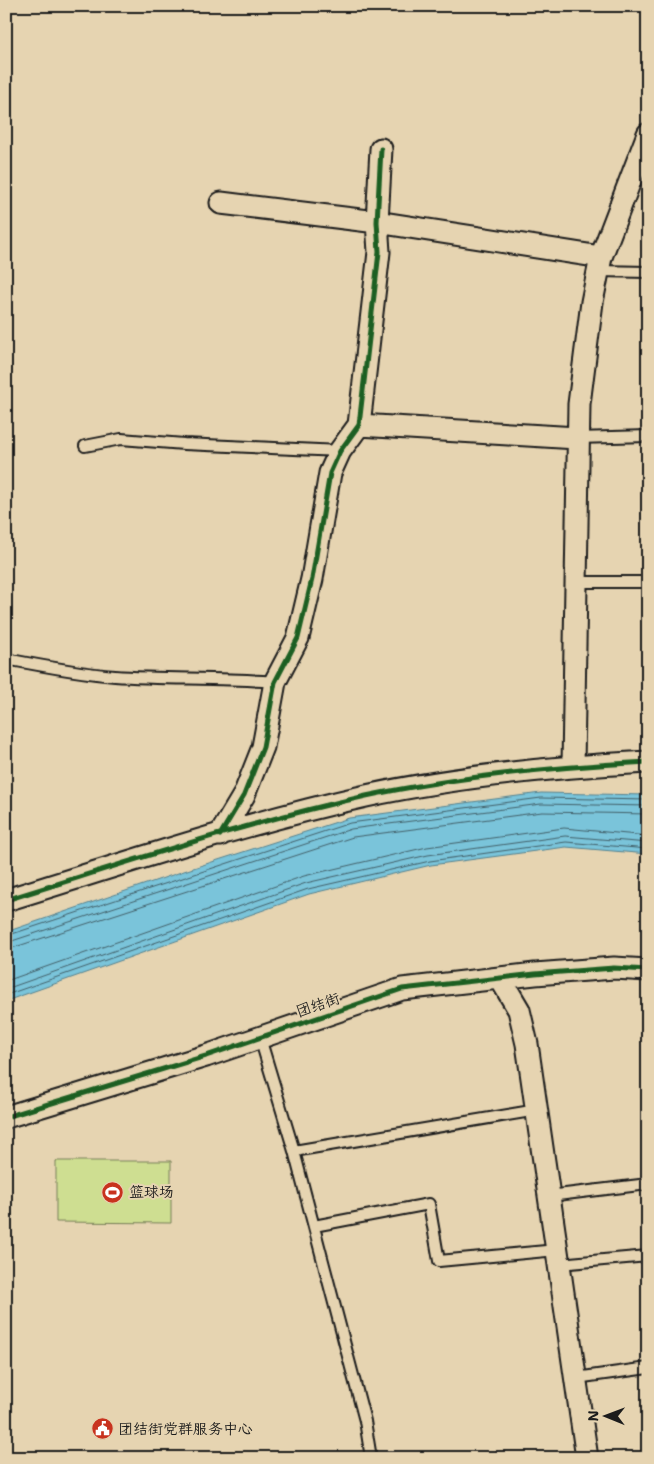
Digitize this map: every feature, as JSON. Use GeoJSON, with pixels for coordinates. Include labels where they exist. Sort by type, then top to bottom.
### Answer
{"type":"FeatureCollection","features":[{"type":"Feature","properties":{"kind":"street"},"geometry":{"type":"LineString","coordinates":[[573,766],[577,438],[580,395],[599,264],[648,134]]}},
{"type":"Feature","properties":{"kind":"street"},"geometry":{"type":"LineString","coordinates":[[220,835],[244,795],[264,747],[275,682],[298,638],[312,578],[330,473],[340,451],[359,425],[379,252],[377,222],[381,150]]}},
{"type":"Feature","properties":{"kind":"street"},"geometry":{"type":"LineString","coordinates":[[221,203],[377,222],[599,264]]}},
{"type":"Feature","properties":{"kind":"street"},"geometry":{"type":"LineString","coordinates":[[359,425],[577,438]]}},
{"type":"Feature","properties":{"kind":"street"},"geometry":{"type":"LineString","coordinates":[[6,900],[269,820],[367,796],[475,778],[573,766],[648,762]]}},
{"type":"Feature","properties":{"kind":"street","name":"团结街"},"geometry":{"type":"LineString","coordinates":[[6,1117],[260,1038],[402,989],[614,968],[648,970]]}},
{"type":"Feature","properties":{"kind":"street"},"geometry":{"type":"LineString","coordinates":[[500,978],[519,1010],[527,1044],[587,1458]]}},
{"type":"Feature","properties":{"kind":"lane"},"geometry":{"type":"LineString","coordinates":[[599,264],[648,272]]}},
{"type":"Feature","properties":{"kind":"lane"},"geometry":{"type":"LineString","coordinates":[[577,438],[648,436]]}},
{"type":"Feature","properties":{"kind":"lane"},"geometry":{"type":"LineString","coordinates":[[85,446],[121,439],[184,444],[340,451]]}},
{"type":"Feature","properties":{"kind":"lane"},"geometry":{"type":"LineString","coordinates":[[575,582],[648,582]]}},
{"type":"Feature","properties":{"kind":"lane"},"geometry":{"type":"LineString","coordinates":[[6,659],[72,672],[116,676],[232,678],[275,682]]}},
{"type":"Feature","properties":{"kind":"lane"},"geometry":{"type":"LineString","coordinates":[[260,1038],[314,1226],[364,1421],[371,1458]]}},
{"type":"Feature","properties":{"kind":"lane"},"geometry":{"type":"LineString","coordinates":[[294,1151],[537,1110]]}},
{"type":"Feature","properties":{"kind":"lane"},"geometry":{"type":"LineString","coordinates":[[549,1196],[648,1184]]}},
{"type":"Feature","properties":{"kind":"lane"},"geometry":{"type":"LineString","coordinates":[[314,1226],[429,1204],[439,1261],[648,1256]]}},
{"type":"Feature","properties":{"kind":"lane"},"geometry":{"type":"LineString","coordinates":[[576,1378],[648,1368]]}},
{"type":"Feature","properties":{"kind":"green space","name":"篮球场"},"geometry":{"type":"Polygon","coordinates":[[[56,1161],[171,1161],[171,1223],[56,1222],[56,1161]]]}},
{"type":"Feature","properties":{"kind":"water"},"geometry":{"type":"Polygon","coordinates":[[[541,793],[648,795],[648,854],[566,847],[431,865],[309,894],[6,1001],[6,932],[184,871],[349,818],[541,793]]]}},
{"type":"Feature","properties":{"kind":"cycle path"},"geometry":{"type":"LineString","coordinates":[[220,835],[244,795],[263,747],[275,682],[298,638],[312,579],[330,473],[340,451],[359,425],[379,252],[377,222],[381,149]]}},
{"type":"Feature","properties":{"kind":"cycle path"},"geometry":{"type":"LineString","coordinates":[[6,900],[230,831],[366,796],[506,773],[648,762]]}},
{"type":"Feature","properties":{"kind":"cycle path"},"geometry":{"type":"LineString","coordinates":[[6,1117],[206,1056],[402,989],[535,974],[614,968],[648,970]]}},
{"type":"Feature","properties":{"kind":"place","name":"篮球场"},"geometry":{"type":"Point","coordinates":[113,1192]}},
{"type":"Feature","properties":{"kind":"place","name":"团结街党群服务中心"},"geometry":{"type":"Point","coordinates":[102,1429]}}]}
